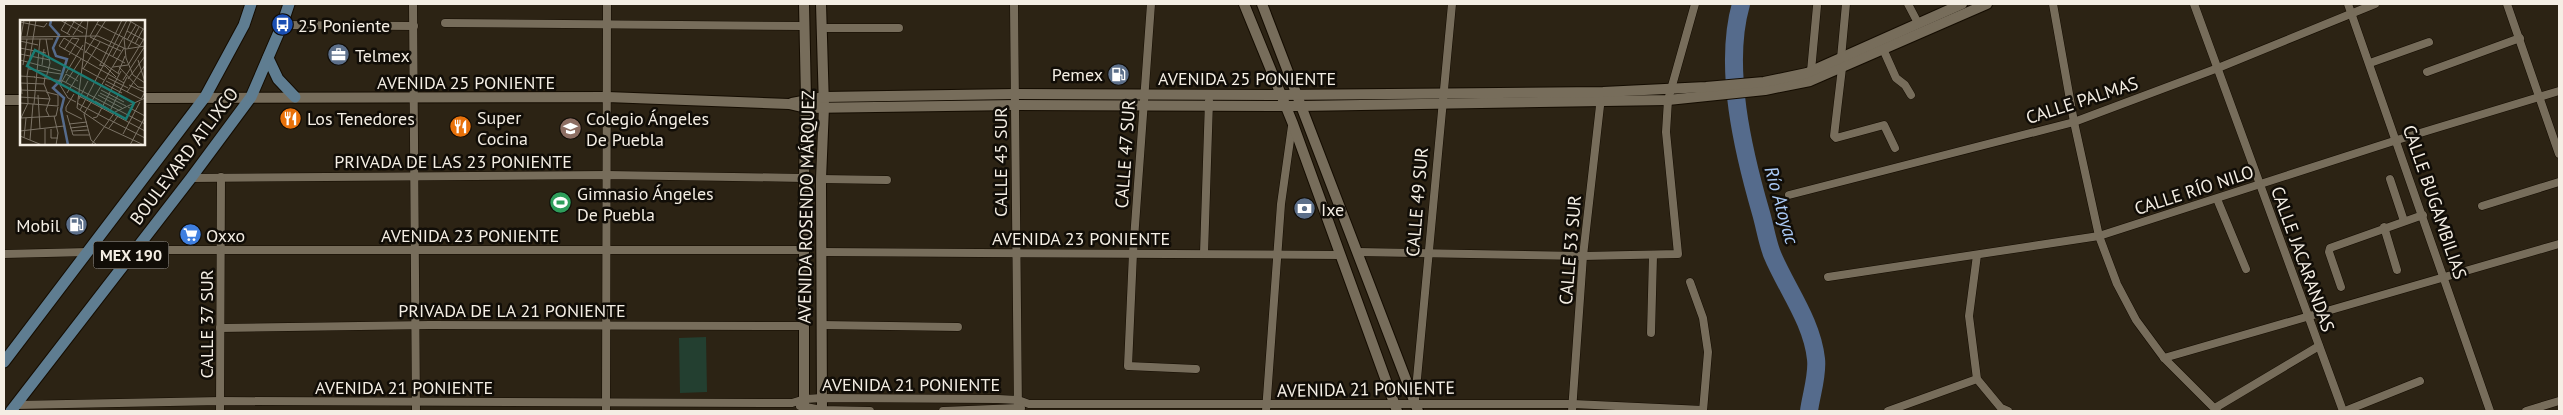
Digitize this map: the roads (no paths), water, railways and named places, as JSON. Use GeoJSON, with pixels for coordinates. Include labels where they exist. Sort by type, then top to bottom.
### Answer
{"type":"FeatureCollection","features":[{"type":"Feature","properties":{"kind":"main road","name":"BOULEVARD ATLIXCO"},"geometry":{"type":"LineString","coordinates":[[4,362],[205,97],[244,25],[251,4]]}},
{"type":"Feature","properties":{"kind":"main road","name":"BOULEVARD ATLIXCO"},"geometry":{"type":"LineString","coordinates":[[13,408],[192,178],[251,97],[282,25],[288,4]]}},
{"type":"Feature","properties":{"kind":"main road","name":"AVENIDA ROSENDO MÁRQUEZ"},"geometry":{"type":"LineString","coordinates":[[804,4],[806,104],[804,178],[804,406]]}},
{"type":"Feature","properties":{"kind":"main road","name":"AVENIDA ROSENDO MÁRQUEZ"},"geometry":{"type":"LineString","coordinates":[[821,4],[824,102],[821,179],[822,411]]}},
{"type":"Feature","properties":{"kind":"main road"},"geometry":{"type":"LineString","coordinates":[[1244,4],[1293,124],[1396,407]]}},
{"type":"Feature","properties":{"kind":"main road"},"geometry":{"type":"LineString","coordinates":[[1262,4],[1416,407]]}},
{"type":"Feature","properties":{"kind":"main road"},"geometry":{"type":"LineString","coordinates":[[1765,86],[1810,81],[1918,23],[1962,4]]}},
{"type":"Feature","properties":{"kind":"main road"},"geometry":{"type":"LineString","coordinates":[[1765,86],[1883,49],[1988,4]]}},
{"type":"Feature","properties":{"kind":"main road"},"geometry":{"type":"LineString","coordinates":[[268,58],[278,79],[295,97]]}},
{"type":"Feature","properties":{"kind":"main road","name":"AVENIDA 25 PONIENTE"},"geometry":{"type":"LineString","coordinates":[[1144,99],[1209,106],[1441,105],[1669,95],[1765,86]]}},
{"type":"Feature","properties":{"kind":"main road","name":"AVENIDA 25 PONIENTE"},"geometry":{"type":"LineString","coordinates":[[145,98],[295,97],[414,99],[607,97],[806,104],[824,102],[1016,99],[1144,99],[1209,94],[1442,93],[1601,97]]}},
{"type":"Feature","properties":{"kind":"main road"},"geometry":{"type":"LineString","coordinates":[[4,100],[20,100]]}},
{"type":"Feature","properties":{"kind":"street"},"geometry":{"type":"LineString","coordinates":[[414,4],[416,411]]}},
{"type":"Feature","properties":{"kind":"street"},"geometry":{"type":"LineString","coordinates":[[606,411],[607,4]]}},
{"type":"Feature","properties":{"kind":"street","name":"CALLE 45 SUR"},"geometry":{"type":"LineString","coordinates":[[1014,4],[1018,407]]}},
{"type":"Feature","properties":{"kind":"street","name":"CALLE 47 SUR"},"geometry":{"type":"LineString","coordinates":[[1151,4],[1133,253],[1128,366],[1196,369]]}},
{"type":"Feature","properties":{"kind":"street","name":"CALLE 49 SUR"},"geometry":{"type":"LineString","coordinates":[[1416,407],[1427,253],[1452,4]]}},
{"type":"Feature","properties":{"kind":"street"},"geometry":{"type":"LineString","coordinates":[[1358,252],[1583,256],[1678,254],[1666,132],[1669,95],[1695,4]]}},
{"type":"Feature","properties":{"kind":"street"},"geometry":{"type":"LineString","coordinates":[[1846,4],[1834,136],[1836,138],[1860,133],[1884,125],[1895,148]]}},
{"type":"Feature","properties":{"kind":"street"},"geometry":{"type":"LineString","coordinates":[[1908,4],[1918,23]]}},
{"type":"Feature","properties":{"kind":"street"},"geometry":{"type":"LineString","coordinates":[[2053,4],[2074,122],[2099,236],[2117,284],[2136,320],[2164,358],[2216,409],[2319,346]]}},
{"type":"Feature","properties":{"kind":"street","name":"CALLE JACARANDAS"},"geometry":{"type":"LineString","coordinates":[[2194,4],[2344,411]]}},
{"type":"Feature","properties":{"kind":"street","name":"CALLE BUGAMBILIAS"},"geometry":{"type":"LineString","coordinates":[[2348,4],[2490,411]]}},
{"type":"Feature","properties":{"kind":"street","name":"CALLE PALMAS"},"geometry":{"type":"LineString","coordinates":[[1788,196],[2074,122],[2218,68],[2375,4]]}},
{"type":"Feature","properties":{"kind":"street"},"geometry":{"type":"LineString","coordinates":[[2507,4],[2559,154]]}},
{"type":"Feature","properties":{"kind":"street"},"geometry":{"type":"LineString","coordinates":[[1811,71],[1818,6]]}},
{"type":"Feature","properties":{"kind":"street"},"geometry":{"type":"LineString","coordinates":[[445,23],[804,26]]}},
{"type":"Feature","properties":{"kind":"street"},"geometry":{"type":"LineString","coordinates":[[282,25],[414,26]]}},
{"type":"Feature","properties":{"kind":"street"},"geometry":{"type":"LineString","coordinates":[[821,28],[899,28]]}},
{"type":"Feature","properties":{"kind":"street"},"geometry":{"type":"LineString","coordinates":[[2427,72],[2520,38]]}},
{"type":"Feature","properties":{"kind":"street"},"geometry":{"type":"LineString","coordinates":[[2370,63],[2429,42]]}},
{"type":"Feature","properties":{"kind":"street"},"geometry":{"type":"LineString","coordinates":[[1883,49],[1896,78],[1905,85],[1911,95]]}},
{"type":"Feature","properties":{"kind":"street","name":"CALLE RÍO NILO"},"geometry":{"type":"LineString","coordinates":[[1828,277],[2099,236],[2397,140],[2559,91]]}},
{"type":"Feature","properties":{"kind":"street"},"geometry":{"type":"LineString","coordinates":[[1204,253],[1209,94]]}},
{"type":"Feature","properties":{"kind":"street","name":"CALLE 53 SUR"},"geometry":{"type":"LineString","coordinates":[[1572,408],[1583,256],[1601,97]]}},
{"type":"Feature","properties":{"kind":"street"},"geometry":{"type":"LineString","coordinates":[[1266,408],[1277,254],[1293,124]]}},
{"type":"Feature","properties":{"kind":"street","name":"PRIVADA DE LAS 23 PONIENTE"},"geometry":{"type":"LineString","coordinates":[[192,178],[607,175],[804,178]]}},
{"type":"Feature","properties":{"kind":"street","name":"CALLE 37 SUR"},"geometry":{"type":"LineString","coordinates":[[220,178],[220,411]]}},
{"type":"Feature","properties":{"kind":"street"},"geometry":{"type":"LineString","coordinates":[[821,179],[887,180]]}},
{"type":"Feature","properties":{"kind":"street"},"geometry":{"type":"LineString","coordinates":[[2390,179],[2404,221]]}},
{"type":"Feature","properties":{"kind":"street"},"geometry":{"type":"LineString","coordinates":[[2482,206],[2559,182]]}},
{"type":"Feature","properties":{"kind":"street"},"geometry":{"type":"LineString","coordinates":[[2217,199],[2246,269]]}},
{"type":"Feature","properties":{"kind":"street"},"geometry":{"type":"LineString","coordinates":[[2341,287],[2329,252],[2330,248],[2384,227],[2423,215]]}},
{"type":"Feature","properties":{"kind":"street"},"geometry":{"type":"LineString","coordinates":[[2384,227],[2397,270]]}},
{"type":"Feature","properties":{"kind":"street"},"geometry":{"type":"LineString","coordinates":[[2164,358],[2559,244]]}},
{"type":"Feature","properties":{"kind":"street","name":"AVENIDA 23 PONIENTE"},"geometry":{"type":"LineString","coordinates":[[135,250],[805,250]]}},
{"type":"Feature","properties":{"kind":"street"},"geometry":{"type":"LineString","coordinates":[[4,254],[88,252]]}},
{"type":"Feature","properties":{"kind":"street","name":"AVENIDA 23 PONIENTE"},"geometry":{"type":"LineString","coordinates":[[821,252],[1340,255]]}},
{"type":"Feature","properties":{"kind":"street"},"geometry":{"type":"LineString","coordinates":[[1977,255],[1969,316],[1977,379],[2002,408],[2008,411]]}},
{"type":"Feature","properties":{"kind":"street"},"geometry":{"type":"LineString","coordinates":[[1651,333],[1653,256]]}},
{"type":"Feature","properties":{"kind":"street"},"geometry":{"type":"LineString","coordinates":[[1690,282],[1703,318],[1708,352],[1703,410]]}},
{"type":"Feature","properties":{"kind":"street","name":"PRIVADA DE LA 21 PONIENTE"},"geometry":{"type":"LineString","coordinates":[[220,328],[416,325],[805,326]]}},
{"type":"Feature","properties":{"kind":"street"},"geometry":{"type":"LineString","coordinates":[[821,325],[958,327]]}},
{"type":"Feature","properties":{"kind":"street"},"geometry":{"type":"LineString","coordinates":[[1888,411],[1977,379]]}},
{"type":"Feature","properties":{"kind":"street"},"geometry":{"type":"LineString","coordinates":[[2344,411],[2420,381]]}},
{"type":"Feature","properties":{"kind":"street","name":"AVENIDA 21 PONIENTE"},"geometry":{"type":"LineString","coordinates":[[804,406],[822,398],[1018,407]]}},
{"type":"Feature","properties":{"kind":"street","name":"AVENIDA 21 PONIENTE"},"geometry":{"type":"LineString","coordinates":[[13,408],[220,401],[606,402],[792,403],[822,411],[870,411]]}},
{"type":"Feature","properties":{"kind":"street"},"geometry":{"type":"LineString","coordinates":[[2526,411],[2559,401]]}},
{"type":"Feature","properties":{"kind":"street","name":"AVENIDA 21 PONIENTE"},"geometry":{"type":"LineString","coordinates":[[943,411],[1018,407],[1029,404],[1266,408],[1416,407],[1703,410]]}},
{"type":"Feature","properties":{"kind":"waterway","name":"Río Atoyac"},"geometry":{"type":"LineString","coordinates":[[1741,4],[1736,29],[1734,55],[1735,81],[1742,136],[1770,249],[1804,318],[1814,345],[1816,372],[1809,411]]}},
{"type":"Feature","properties":{"kind":"place","name":"25 Poniente"},"geometry":{"type":"Point","coordinates":[282,25]}},
{"type":"Feature","properties":{"kind":"place","name":"Telmex"},"geometry":{"type":"Point","coordinates":[339,55]}},
{"type":"Feature","properties":{"kind":"place","name":"Pemex"},"geometry":{"type":"Point","coordinates":[1119,74]}},
{"type":"Feature","properties":{"kind":"place","name":"Los Tenedores"},"geometry":{"type":"Point","coordinates":[291,118]}},
{"type":"Feature","properties":{"kind":"place","name":"Super Cocina"},"geometry":{"type":"Point","coordinates":[461,127]}},
{"type":"Feature","properties":{"kind":"place","name":"Colegio Ángeles De Puebla"},"geometry":{"type":"Point","coordinates":[570,128]}},
{"type":"Feature","properties":{"kind":"place","name":"Gimnasio Ángeles De Puebla"},"geometry":{"type":"Point","coordinates":[561,203]}},
{"type":"Feature","properties":{"kind":"place","name":"Ixe"},"geometry":{"type":"Point","coordinates":[1305,209]}},
{"type":"Feature","properties":{"kind":"place","name":"Mobil"},"geometry":{"type":"Point","coordinates":[76,225]}},
{"type":"Feature","properties":{"kind":"place","name":"Oxxo"},"geometry":{"type":"Point","coordinates":[190,235]}}]}
